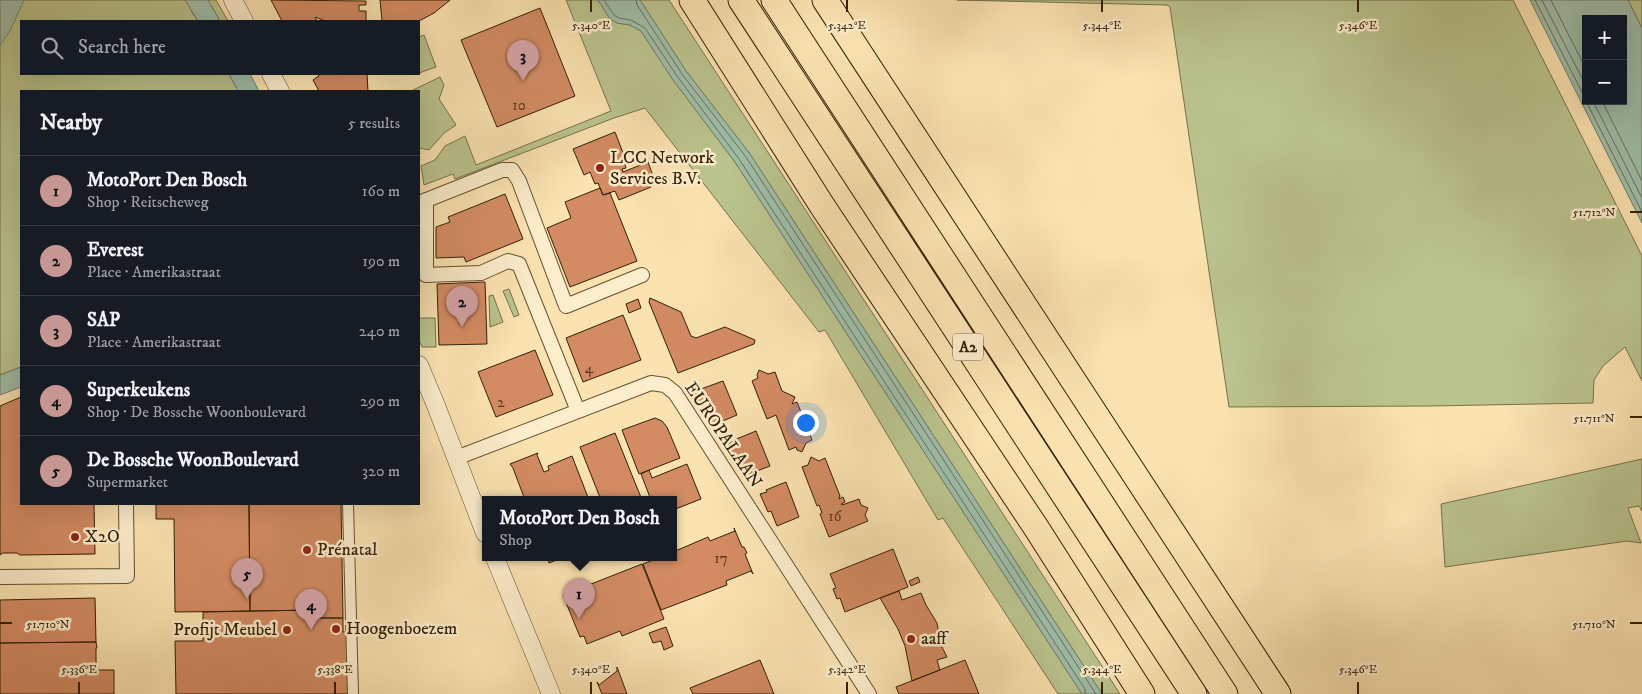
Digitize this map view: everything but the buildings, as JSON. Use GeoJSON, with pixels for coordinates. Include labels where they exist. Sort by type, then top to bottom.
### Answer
{"type":"FeatureCollection","features":[{"type":"Feature","properties":{"kind":"highway","name":"A2"},"geometry":{"type":"LineString","coordinates":[[692,0],[820,204],[1037,529],[1142,694]]}},
{"type":"Feature","properties":{"kind":"highway","name":"A2"},"geometry":{"type":"LineString","coordinates":[[741,0],[1194,694]]}},
{"type":"Feature","properties":{"kind":"highway","name":"A2"},"geometry":{"type":"LineString","coordinates":[[774,0],[1225,694]]}},
{"type":"Feature","properties":{"kind":"highway"},"geometry":{"type":"LineString","coordinates":[[825,0],[1278,694]]}},
{"type":"Feature","properties":{"kind":"street"},"geometry":{"type":"LineString","coordinates":[[233,0],[243,20]]}},
{"type":"Feature","properties":{"kind":"street"},"geometry":{"type":"LineString","coordinates":[[272,75],[279,90]]}},
{"type":"Feature","properties":{"kind":"street"},"geometry":{"type":"LineString","coordinates":[[578,411],[519,264],[508,261],[481,273],[426,275],[422,202],[502,170],[512,170],[519,181],[566,306],[642,275]]}},
{"type":"Feature","properties":{"kind":"street"},"geometry":{"type":"LineString","coordinates":[[420,367],[482,525]]}},
{"type":"Feature","properties":{"kind":"street","name":"EUROPALAAN"},"geometry":{"type":"LineString","coordinates":[[456,458],[651,383],[665,385],[675,393],[869,694]]}},
{"type":"Feature","properties":{"kind":"street"},"geometry":{"type":"LineString","coordinates":[[0,577],[127,576],[126,505]]}},
{"type":"Feature","properties":{"kind":"street"},"geometry":{"type":"LineString","coordinates":[[348,505],[353,694]]}},
{"type":"Feature","properties":{"kind":"street"},"geometry":{"type":"LineString","coordinates":[[496,561],[551,694]]}},
{"type":"Feature","properties":{"kind":"green space"},"geometry":{"type":"Polygon","coordinates":[[[0,0],[201,0],[191,11],[197,20],[20,20],[20,75],[230,75],[237,90],[20,90],[20,367],[0,375],[0,0]]]}},
{"type":"Feature","properties":{"kind":"green space"},"geometry":{"type":"Polygon","coordinates":[[[208,0],[216,0],[227,20],[219,20],[208,0]]]}},
{"type":"Feature","properties":{"kind":"green space"},"geometry":{"type":"Polygon","coordinates":[[[566,0],[598,0],[610,19],[617,23],[630,25],[641,31],[673,80],[735,162],[1082,694],[1058,694],[943,518],[938,520],[825,330],[819,332],[645,108],[455,179],[453,174],[424,185],[421,166],[435,160],[445,146],[465,136],[476,165],[611,111],[566,0]]]}},
{"type":"Feature","properties":{"kind":"green space"},"geometry":{"type":"Polygon","coordinates":[[[640,0],[669,0],[1120,694],[1102,694],[750,154],[686,71],[640,0]]]}},
{"type":"Feature","properties":{"kind":"green space"},"geometry":{"type":"Polygon","coordinates":[[[957,0],[1513,0],[1642,256],[1642,381],[1625,347],[1603,366],[1594,380],[1593,403],[1229,407],[1170,7],[1167,5],[957,0]]]}},
{"type":"Feature","properties":{"kind":"green space"},"geometry":{"type":"Polygon","coordinates":[[[1628,0],[1642,0],[1642,28],[1628,0]]]}},
{"type":"Feature","properties":{"kind":"green space"},"geometry":{"type":"Polygon","coordinates":[[[424,35],[436,67],[420,73],[420,37],[424,35]]]}},
{"type":"Feature","properties":{"kind":"green space"},"geometry":{"type":"Polygon","coordinates":[[[440,77],[444,85],[439,99],[456,125],[444,133],[429,150],[420,148],[420,90],[413,90],[440,77]]]}},
{"type":"Feature","properties":{"kind":"green space"},"geometry":{"type":"Polygon","coordinates":[[[509,289],[519,315],[514,317],[503,291],[509,289]]]}},
{"type":"Feature","properties":{"kind":"green space"},"geometry":{"type":"Polygon","coordinates":[[[493,295],[503,322],[490,327],[489,296],[493,295]]]}},
{"type":"Feature","properties":{"kind":"green space"},"geometry":{"type":"Polygon","coordinates":[[[420,318],[435,318],[436,347],[422,347],[420,342],[420,318]]]}},
{"type":"Feature","properties":{"kind":"green space"},"geometry":{"type":"Polygon","coordinates":[[[1642,459],[1642,511],[1639,506],[1628,508],[1641,543],[1627,541],[1445,567],[1441,504],[1642,459]]]}},
{"type":"Feature","properties":{"kind":"water"},"geometry":{"type":"Polygon","coordinates":[[[0,0],[24,0],[10,31],[0,45],[0,0]]]}},
{"type":"Feature","properties":{"kind":"water"},"geometry":{"type":"Polygon","coordinates":[[[185,0],[208,0],[219,20],[197,20],[185,0]]]}},
{"type":"Feature","properties":{"kind":"water"},"geometry":{"type":"Polygon","coordinates":[[[598,0],[640,0],[686,71],[750,154],[1102,694],[1082,694],[735,162],[673,80],[641,31],[630,25],[617,23],[610,19],[598,0]]]}},
{"type":"Feature","properties":{"kind":"water"},"geometry":{"type":"Polygon","coordinates":[[[1530,0],[1628,0],[1642,28],[1642,223],[1583,105],[1627,105],[1627,15],[1582,15],[1582,104],[1530,0]]]}},
{"type":"Feature","properties":{"kind":"water"},"geometry":{"type":"Polygon","coordinates":[[[230,75],[251,75],[258,90],[237,90],[230,75]]]}},
{"type":"Feature","properties":{"kind":"water"},"geometry":{"type":"Polygon","coordinates":[[[20,367],[20,387],[0,395],[0,375],[20,367]]]}},
{"type":"Feature","properties":{"kind":"place","name":"SAP"},"geometry":{"type":"Point","coordinates":[523,81]}},
{"type":"Feature","properties":{"kind":"place","name":"LCC Network Services B.V."},"geometry":{"type":"Point","coordinates":[600,168]}},
{"type":"Feature","properties":{"kind":"place","name":"Everest"},"geometry":{"type":"Point","coordinates":[462,327]}},
{"type":"Feature","properties":{"kind":"place","name":"X2O"},"geometry":{"type":"Point","coordinates":[75,537]}},
{"type":"Feature","properties":{"kind":"place","name":"Prénatal"},"geometry":{"type":"Point","coordinates":[307,550]}},
{"type":"Feature","properties":{"kind":"place","name":"De Bossche WoonBoulevard"},"geometry":{"type":"Point","coordinates":[247,599]}},
{"type":"Feature","properties":{"kind":"place","name":"MotoPort Den Bosch"},"geometry":{"type":"Point","coordinates":[579,619]}},
{"type":"Feature","properties":{"kind":"place","name":"Hoogenboezem"},"geometry":{"type":"Point","coordinates":[336,629]}},
{"type":"Feature","properties":{"kind":"place","name":"Profijt Meubel"},"geometry":{"type":"Point","coordinates":[287,630]}},
{"type":"Feature","properties":{"kind":"place","name":"Superkeukens"},"geometry":{"type":"Point","coordinates":[311,630]}},
{"type":"Feature","properties":{"kind":"place","name":"aaff"},"geometry":{"type":"Point","coordinates":[911,639]}}]}
